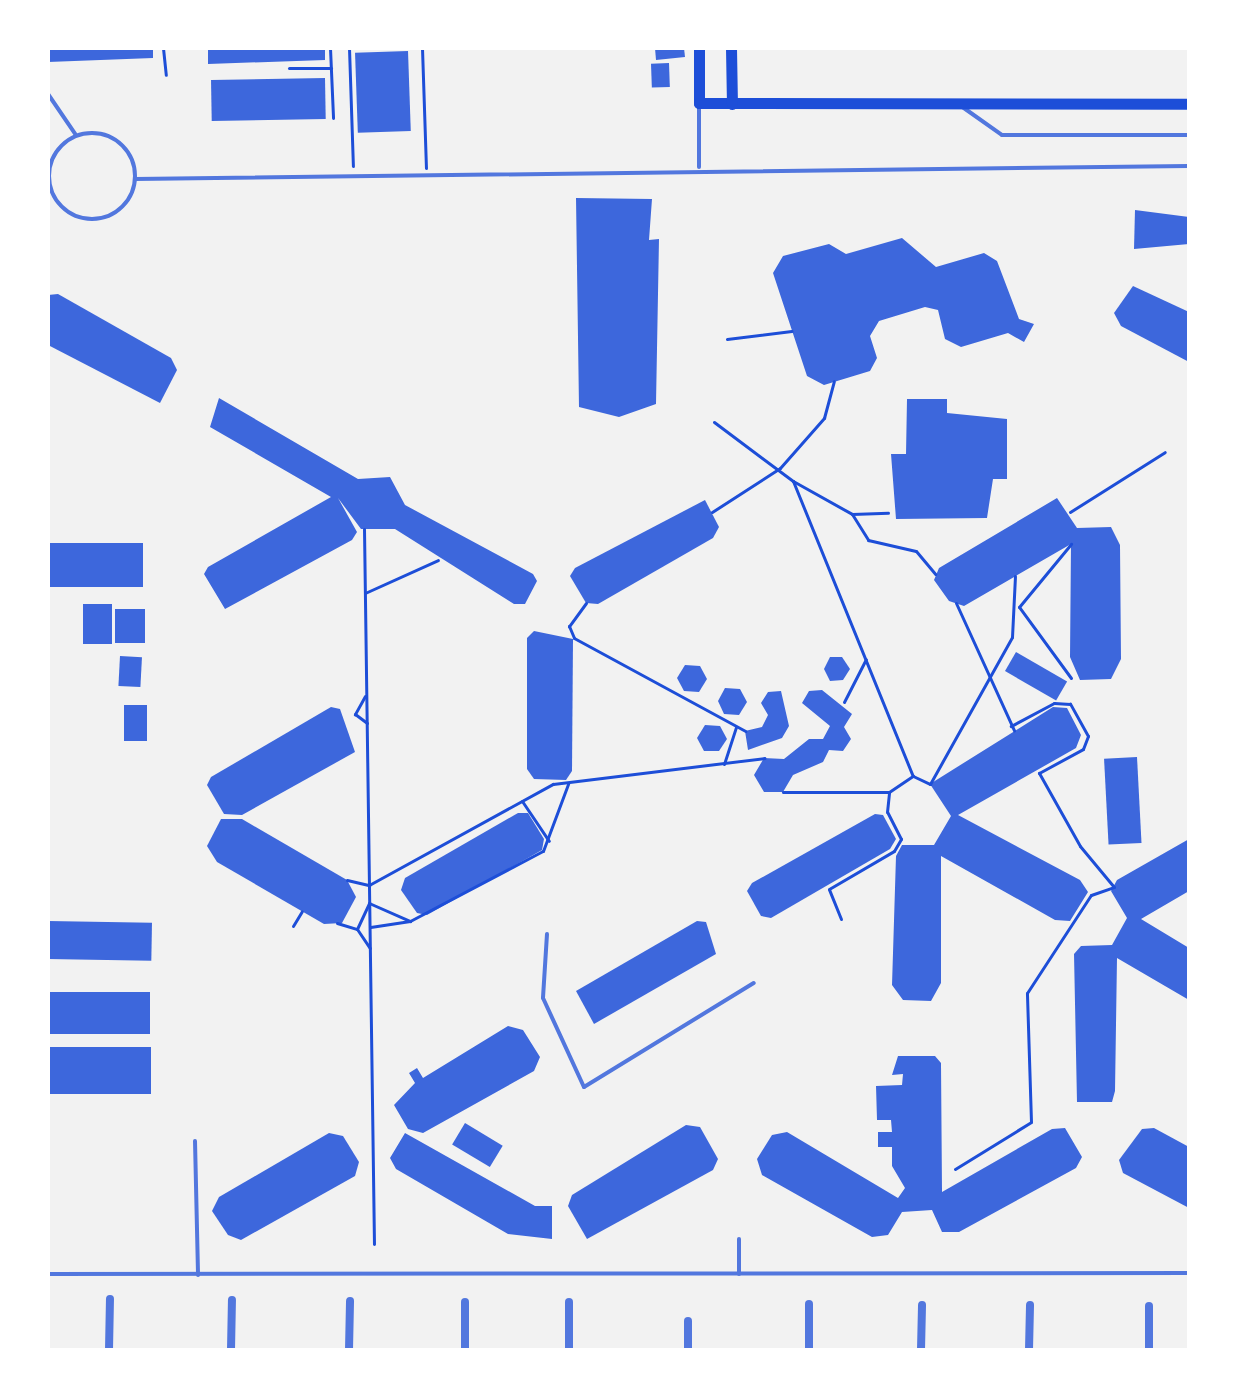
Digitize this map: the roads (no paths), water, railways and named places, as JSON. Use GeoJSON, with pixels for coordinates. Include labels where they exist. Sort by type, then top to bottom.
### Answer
{"type":"FeatureCollection","features":[{"type":"Feature","properties":{"kind":"main road"},"geometry":{"type":"LineString","coordinates":[[699,48],[699,103],[1189,104]]}},
{"type":"Feature","properties":{"kind":"main road"},"geometry":{"type":"LineString","coordinates":[[731,48],[732,104]]}},
{"type":"Feature","properties":{"kind":"street"},"geometry":{"type":"LineString","coordinates":[[109,1350],[110,1299]]}},
{"type":"Feature","properties":{"kind":"street"},"geometry":{"type":"LineString","coordinates":[[231,1350],[232,1300]]}},
{"type":"Feature","properties":{"kind":"street"},"geometry":{"type":"LineString","coordinates":[[349,1350],[350,1301]]}},
{"type":"Feature","properties":{"kind":"street"},"geometry":{"type":"LineString","coordinates":[[465,1302],[465,1350]]}},
{"type":"Feature","properties":{"kind":"street"},"geometry":{"type":"LineString","coordinates":[[569,1302],[569,1350]]}},
{"type":"Feature","properties":{"kind":"street"},"geometry":{"type":"LineString","coordinates":[[809,1304],[809,1350]]}},
{"type":"Feature","properties":{"kind":"street"},"geometry":{"type":"LineString","coordinates":[[921,1350],[922,1305]]}},
{"type":"Feature","properties":{"kind":"street"},"geometry":{"type":"LineString","coordinates":[[1029,1350],[1030,1305]]}},
{"type":"Feature","properties":{"kind":"street"},"geometry":{"type":"LineString","coordinates":[[1149,1306],[1149,1350]]}},
{"type":"Feature","properties":{"kind":"street"},"geometry":{"type":"LineString","coordinates":[[688,1321],[688,1350]]}},
{"type":"Feature","properties":{"kind":"lane"},"geometry":{"type":"LineString","coordinates":[[48,94],[76,136]]}},
{"type":"Feature","properties":{"kind":"lane"},"geometry":{"type":"LineString","coordinates":[[699,103],[699,167]]}},
{"type":"Feature","properties":{"kind":"lane"},"geometry":{"type":"LineString","coordinates":[[960,105],[1002,135],[1189,135]]}},
{"type":"Feature","properties":{"kind":"lane"},"geometry":{"type":"LineString","coordinates":[[101,133],[123,145],[135,179],[118,210],[88,218],[57,200],[49,174],[57,151],[76,136],[101,133]]}},
{"type":"Feature","properties":{"kind":"lane"},"geometry":{"type":"LineString","coordinates":[[135,179],[699,167],[1189,166]]}},
{"type":"Feature","properties":{"kind":"lane"},"geometry":{"type":"LineString","coordinates":[[547,934],[543,998],[584,1087],[754,983]]}},
{"type":"Feature","properties":{"kind":"lane"},"geometry":{"type":"LineString","coordinates":[[195,1141],[198,1275]]}},
{"type":"Feature","properties":{"kind":"lane"},"geometry":{"type":"LineString","coordinates":[[739,1239],[739,1274]]}},
{"type":"Feature","properties":{"kind":"lane"},"geometry":{"type":"LineString","coordinates":[[48,1274],[1189,1273]]}}]}
